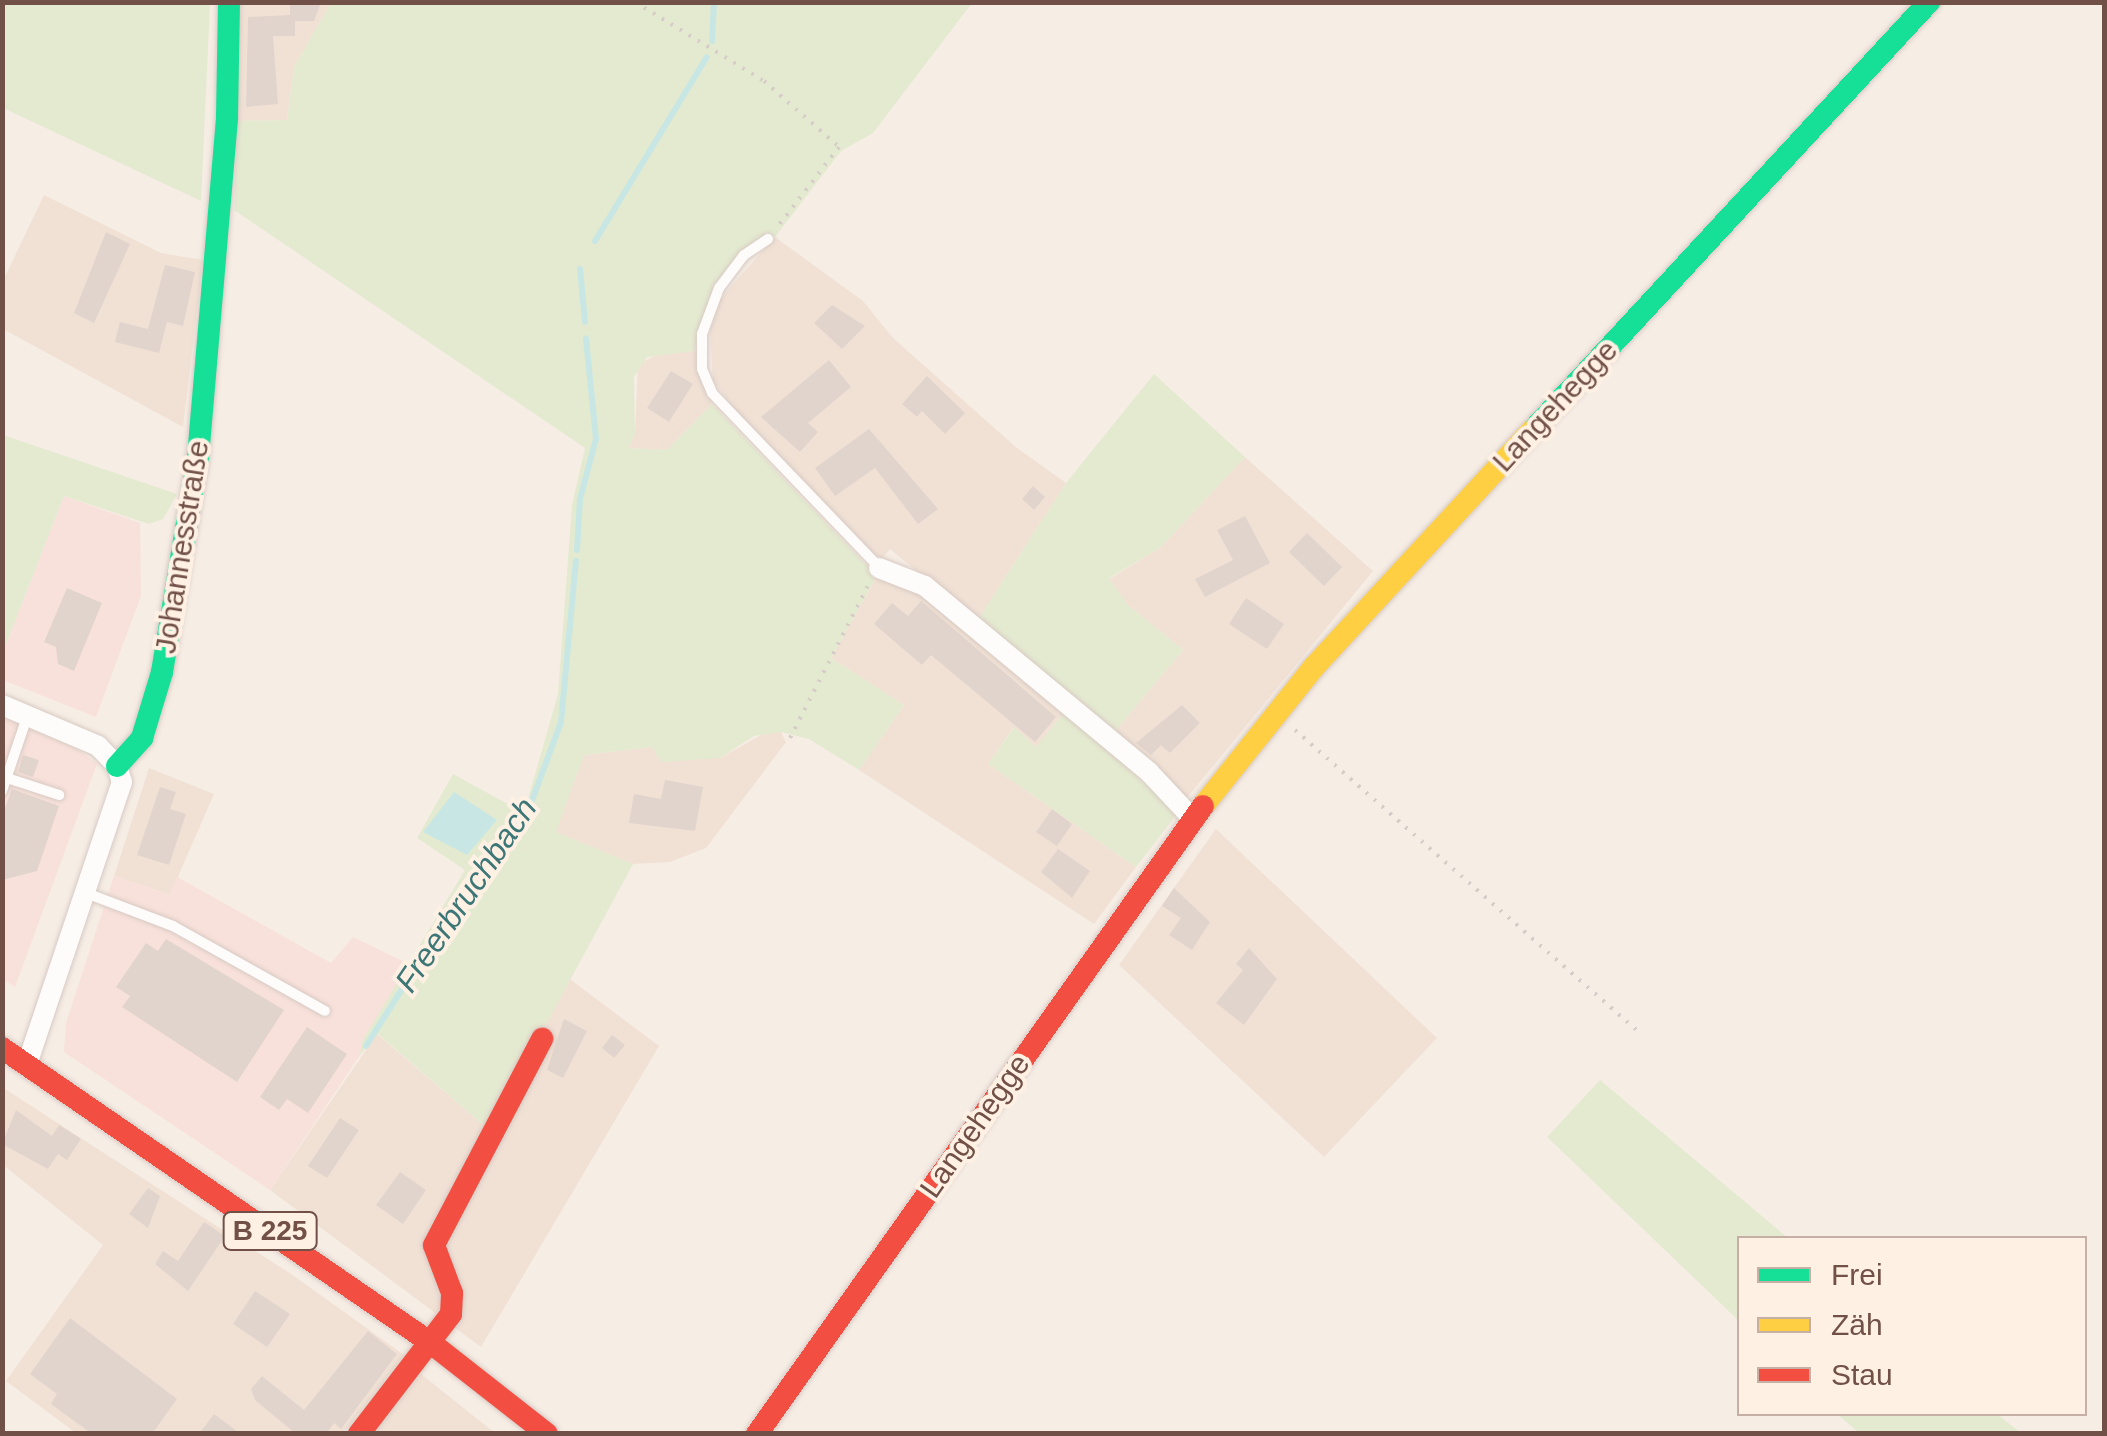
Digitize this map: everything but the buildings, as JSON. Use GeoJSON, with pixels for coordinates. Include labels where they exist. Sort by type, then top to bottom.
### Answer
{"type":"FeatureCollection","features":[{"type":"Feature","properties":{"kind":"street","name":"Johannesstraße"},"geometry":{"type":"LineString","coordinates":[[118,766],[142,738],[162,672],[198,457],[227,117],[229,2]]}},
{"type":"Feature","properties":{"kind":"street","name":"Langehegge"},"geometry":{"type":"LineString","coordinates":[[757,1434],[1193,819],[1277,713],[1929,2]]}},
{"type":"Feature","properties":{"kind":"street"},"geometry":{"type":"LineString","coordinates":[[880,568],[925,586],[1148,772],[1193,819]]}},
{"type":"Feature","properties":{"kind":"street"},"geometry":{"type":"LineString","coordinates":[[2,705],[98,746],[118,766],[122,782],[116,810],[27,1065]]}},
{"type":"Feature","properties":{"kind":"street"},"geometry":{"type":"LineString","coordinates":[[359,1434],[451,1314],[452,1293],[434,1245],[542,1040]]}},
{"type":"Feature","properties":{"kind":"street","name":"B 225"},"geometry":{"type":"LineString","coordinates":[[2,1048],[431,1343],[548,1434]]}},
{"type":"Feature","properties":{"kind":"lane"},"geometry":{"type":"LineString","coordinates":[[768,239],[744,255],[719,288],[702,334],[702,369],[712,393],[880,568]]}},
{"type":"Feature","properties":{"kind":"lane"},"geometry":{"type":"LineString","coordinates":[[2,791],[28,716]]}},
{"type":"Feature","properties":{"kind":"lane"},"geometry":{"type":"LineString","coordinates":[[7,778],[60,795]]}},
{"type":"Feature","properties":{"kind":"lane"},"geometry":{"type":"LineString","coordinates":[[86,894],[173,926],[325,1011]]}},
{"type":"Feature","properties":{"kind":"path"},"geometry":{"type":"LineString","coordinates":[[635,2],[764,80],[839,147],[768,239]]}},
{"type":"Feature","properties":{"kind":"path"},"geometry":{"type":"LineString","coordinates":[[790,738],[880,568]]}},
{"type":"Feature","properties":{"kind":"path"},"geometry":{"type":"LineString","coordinates":[[1277,713],[1638,1032]]}},
{"type":"Feature","properties":{"kind":"shaded area"},"geometry":{"type":"Polygon","coordinates":[[[239,3],[331,3],[294,67],[287,120],[237,121],[239,3]]]}},
{"type":"Feature","properties":{"kind":"shaded area"},"geometry":{"type":"Polygon","coordinates":[[[44,195],[161,253],[203,260],[183,427],[3,329],[2,283],[44,195]]]}},
{"type":"Feature","properties":{"kind":"shaded area"},"geometry":{"type":"Polygon","coordinates":[[[775,237],[863,301],[893,338],[1017,448],[1066,483],[977,621],[890,549],[882,559],[869,551],[744,422],[713,380],[710,331],[720,299],[775,237]]]}},
{"type":"Feature","properties":{"kind":"shaded area"},"geometry":{"type":"Polygon","coordinates":[[[695,351],[712,404],[667,450],[628,448],[635,433],[638,364],[659,354],[695,351]]]}},
{"type":"Feature","properties":{"kind":"shaded area"},"geometry":{"type":"Polygon","coordinates":[[[1245,457],[1373,571],[1186,799],[1112,735],[1183,650],[1127,604],[1109,579],[1160,548],[1245,457]]]}},
{"type":"Feature","properties":{"kind":"shaded area"},"geometry":{"type":"Polygon","coordinates":[[[64,496],[140,523],[141,596],[96,717],[3,680],[3,652],[64,496]]]}},
{"type":"Feature","properties":{"kind":"shaded area"},"geometry":{"type":"Polygon","coordinates":[[[877,576],[914,586],[1066,710],[1036,748],[1013,728],[988,764],[1136,867],[1094,924],[859,770],[904,705],[831,658],[877,576]]]}},
{"type":"Feature","properties":{"kind":"shaded area"},"geometry":{"type":"Polygon","coordinates":[[[3,717],[76,748],[97,764],[15,987],[3,979],[3,717]]]}},
{"type":"Feature","properties":{"kind":"shaded area"},"geometry":{"type":"Polygon","coordinates":[[[766,732],[781,732],[786,742],[706,848],[670,862],[633,864],[555,832],[584,755],[653,747],[720,758],[766,732]]]}},
{"type":"Feature","properties":{"kind":"shaded area"},"geometry":{"type":"Polygon","coordinates":[[[149,768],[214,794],[170,895],[114,876],[149,768]]]}},
{"type":"Feature","properties":{"kind":"shaded area"},"geometry":{"type":"Polygon","coordinates":[[[1216,829],[1437,1038],[1324,1157],[1119,965],[1216,829]]]}},
{"type":"Feature","properties":{"kind":"shaded area"},"geometry":{"type":"Polygon","coordinates":[[[114,876],[170,895],[177,877],[331,963],[353,937],[409,964],[360,1055],[270,1190],[64,1052],[66,1023],[114,876]]]}},
{"type":"Feature","properties":{"kind":"shaded area"},"geometry":{"type":"Polygon","coordinates":[[[567,977],[659,1046],[481,1347],[270,1190],[377,1034],[488,1129],[567,977]]]}},
{"type":"Feature","properties":{"kind":"shaded area"},"geometry":{"type":"Polygon","coordinates":[[[2,1087],[294,1276],[404,1355],[343,1433],[76,1433],[6,1381],[103,1245],[3,1165],[2,1087]]]}},
{"type":"Feature","properties":{"kind":"shaded area"},"geometry":{"type":"Polygon","coordinates":[[[421,1374],[495,1433],[373,1434],[421,1374]]]}},
{"type":"Feature","properties":{"kind":"green space"},"geometry":{"type":"Polygon","coordinates":[[[3,2],[210,3],[201,201],[3,108],[3,2]]]}},
{"type":"Feature","properties":{"kind":"green space"},"geometry":{"type":"Polygon","coordinates":[[[331,3],[972,3],[873,133],[841,151],[775,237],[767,232],[714,284],[695,351],[647,357],[634,377],[635,433],[629,448],[667,450],[712,404],[877,576],[831,658],[904,705],[859,770],[809,739],[781,732],[754,736],[720,758],[661,762],[652,747],[584,755],[556,832],[633,864],[489,1130],[378,1034],[360,1055],[362,1041],[465,870],[417,838],[453,774],[524,813],[558,694],[572,505],[585,448],[234,210],[237,121],[287,120],[294,67],[331,3]]]}},
{"type":"Feature","properties":{"kind":"green space"},"geometry":{"type":"Polygon","coordinates":[[[1154,374],[1245,457],[1160,548],[1109,578],[1127,604],[1183,650],[1112,735],[977,621],[1066,483],[1154,374]]]}},
{"type":"Feature","properties":{"kind":"green space"},"geometry":{"type":"Polygon","coordinates":[[[3,435],[177,494],[163,519],[149,524],[64,496],[3,652],[3,435]]]}},
{"type":"Feature","properties":{"kind":"green space"},"geometry":{"type":"Polygon","coordinates":[[[1066,710],[1177,814],[1136,867],[988,764],[1014,727],[1036,747],[1066,710]]]}},
{"type":"Feature","properties":{"kind":"green space"},"geometry":{"type":"Polygon","coordinates":[[[1600,1080],[1786,1236],[1737,1236],[1737,1319],[1547,1137],[1600,1080]]]}},
{"type":"Feature","properties":{"kind":"green space"},"geometry":{"type":"Polygon","coordinates":[[[1839,1416],[2000,1416],[2021,1433],[1859,1433],[1839,1416]]]}},
{"type":"Feature","properties":{"kind":"water"},"geometry":{"type":"Polygon","coordinates":[[[454,792],[497,820],[467,855],[423,832],[454,792]]]}},
{"type":"Feature","properties":{"kind":"waterway","name":"Freerbruchbach"},"geometry":{"type":"LineString","coordinates":[[712,41],[714,2]]}},
{"type":"Feature","properties":{"kind":"waterway","name":"Freerbruchbach"},"geometry":{"type":"LineString","coordinates":[[595,241],[707,57]]}},
{"type":"Feature","properties":{"kind":"waterway","name":"Freerbruchbach"},"geometry":{"type":"LineString","coordinates":[[580,269],[585,322]]}},
{"type":"Feature","properties":{"kind":"waterway","name":"Freerbruchbach"},"geometry":{"type":"LineString","coordinates":[[577,550],[580,499],[596,439],[586,338]]}},
{"type":"Feature","properties":{"kind":"waterway","name":"Freerbruchbach"},"geometry":{"type":"LineString","coordinates":[[366,1046],[461,896],[527,814],[561,722],[576,561]]}},
{"type":"Feature","properties":{"kind":"traffic: fast"},"geometry":{"type":"LineString","coordinates":[[117,766],[142,738],[162,672],[198,457],[227,117],[229,2]]}},
{"type":"Feature","properties":{"kind":"traffic: fast"},"geometry":{"type":"LineString","coordinates":[[1532,431],[1929,2]]}},
{"type":"Feature","properties":{"kind":"traffic: slow"},"geometry":{"type":"LineString","coordinates":[[1203,806],[1314,667],[1532,431]]}},
{"type":"Feature","properties":{"kind":"traffic: jam"},"geometry":{"type":"LineString","coordinates":[[757,1434],[1203,806]]}},
{"type":"Feature","properties":{"kind":"traffic: jam"},"geometry":{"type":"LineString","coordinates":[[359,1434],[451,1314],[452,1293],[434,1245],[542,1039]]}},
{"type":"Feature","properties":{"kind":"traffic: jam"},"geometry":{"type":"LineString","coordinates":[[2,1048],[431,1343],[547,1434]]}}]}
